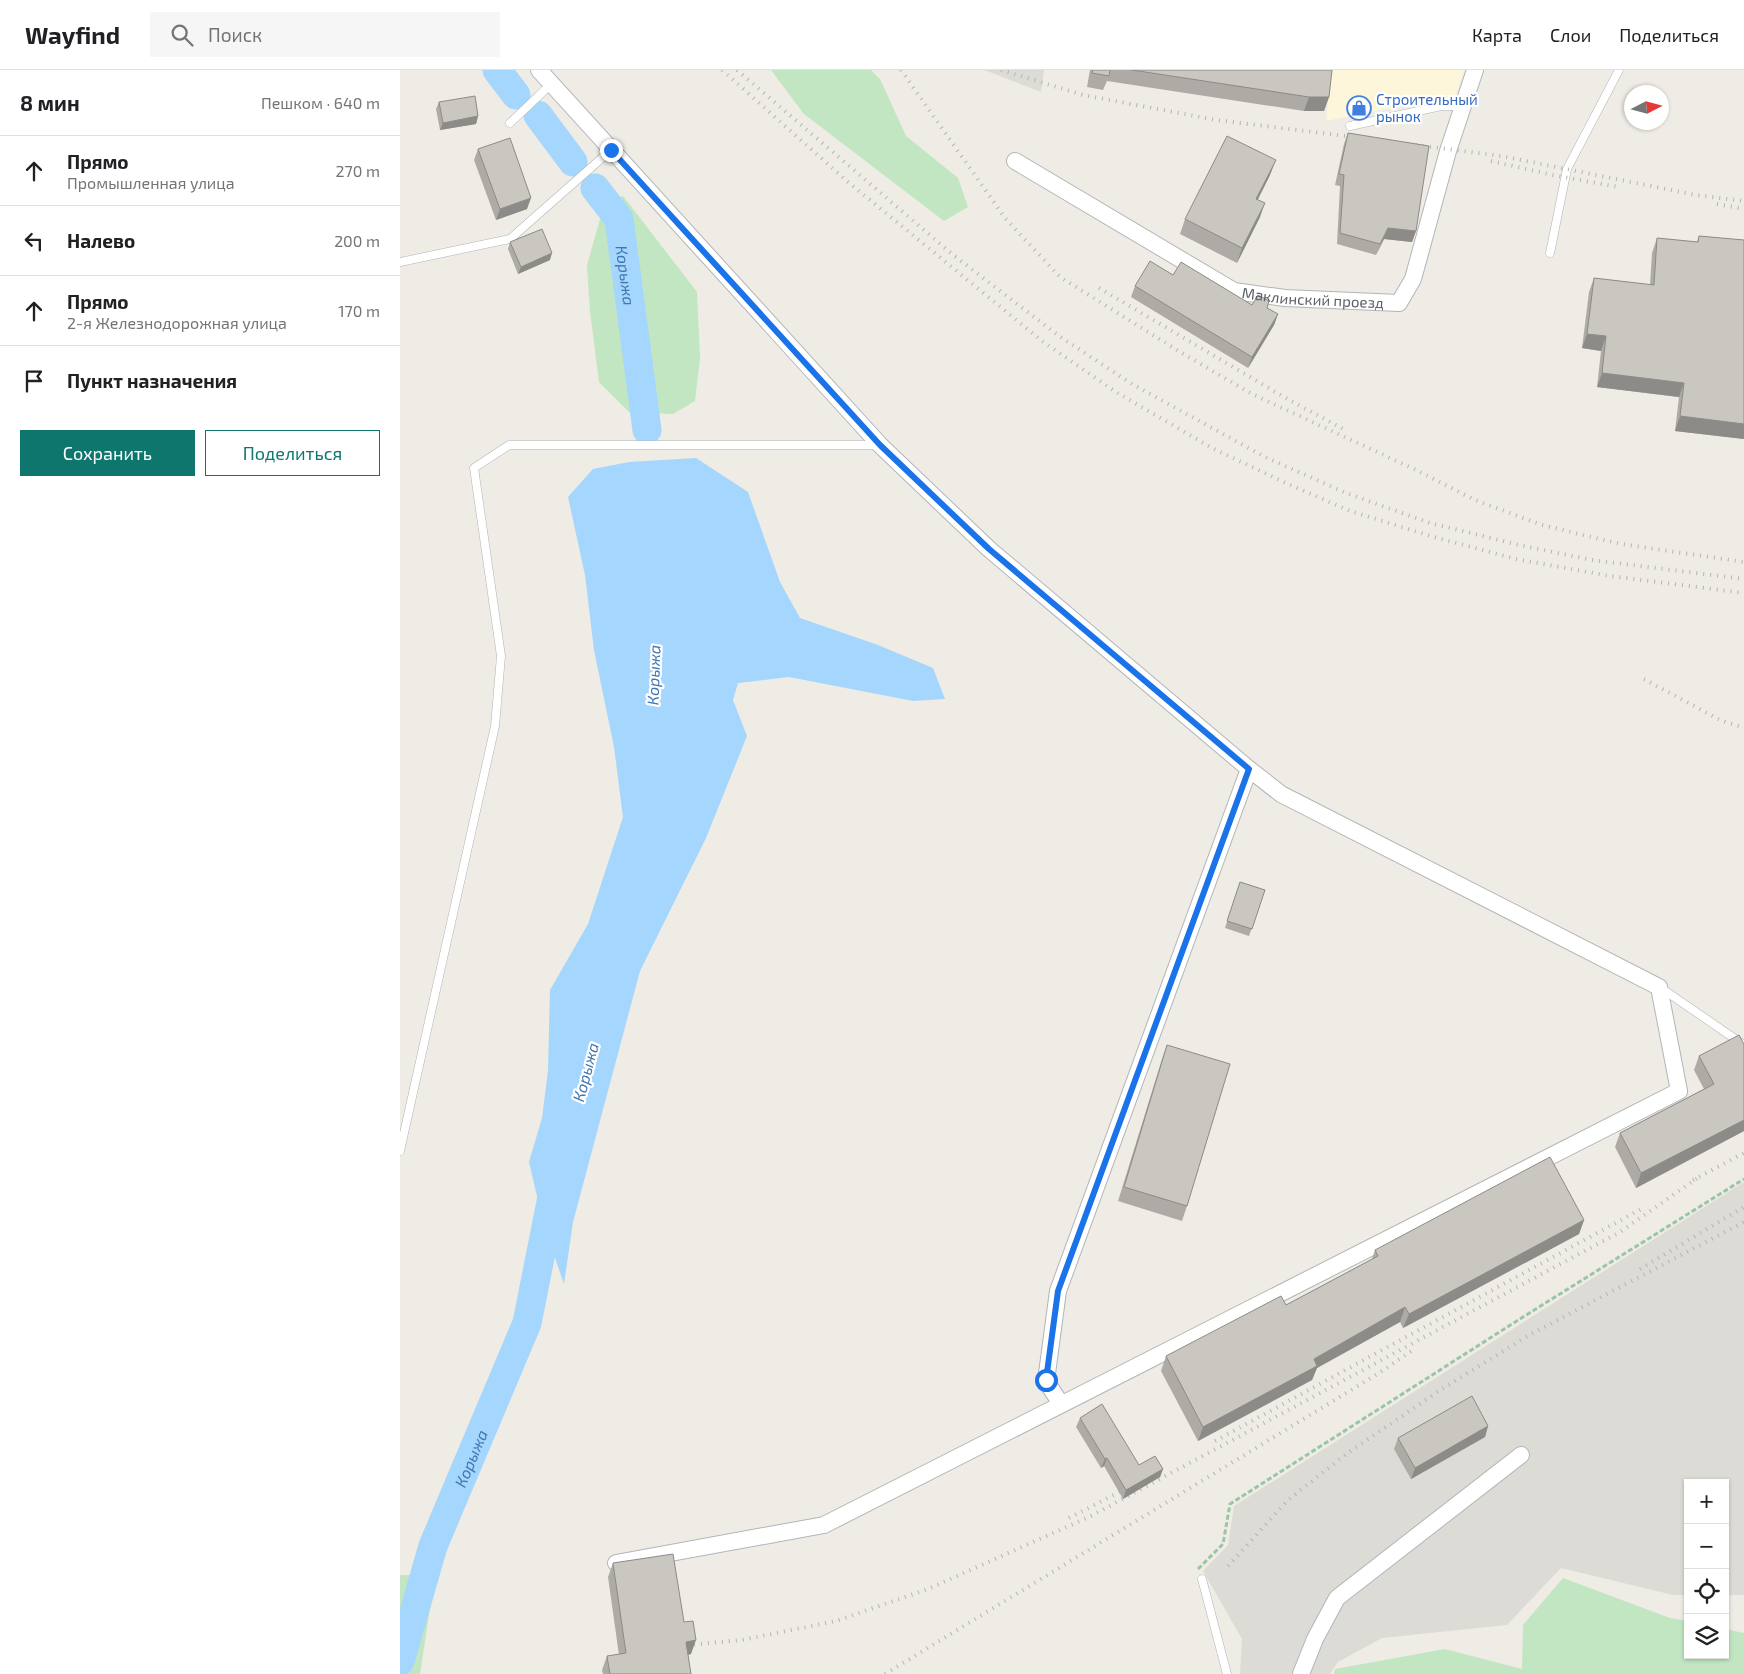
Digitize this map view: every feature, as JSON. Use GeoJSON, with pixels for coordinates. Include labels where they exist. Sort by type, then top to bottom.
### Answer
{"type":"FeatureCollection","features":[{"type":"Feature","properties":{"kind":"street"},"geometry":{"type":"LineString","coordinates":[[539,70],[880,445],[989,549],[1249,769],[1281,794],[1659,987],[1678,1091],[824,1525],[616,1563]]}},
{"type":"Feature","properties":{"kind":"street","name":"Маклинский проезд"},"geometry":{"type":"LineString","coordinates":[[1015,161],[1234,291],[1285,298],[1399,303],[1413,279],[1448,152],[1475,70]]}},
{"type":"Feature","properties":{"kind":"street"},"geometry":{"type":"LineString","coordinates":[[1061,1404],[1046,1380],[1058,1291],[1249,769]]}},
{"type":"Feature","properties":{"kind":"street"},"geometry":{"type":"LineString","coordinates":[[1301,1674],[1315,1639],[1338,1598],[1521,1455]]}},
{"type":"Feature","properties":{"kind":"lane"},"geometry":{"type":"LineString","coordinates":[[1550,253],[1567,169],[1619,70]]}},
{"type":"Feature","properties":{"kind":"lane"},"geometry":{"type":"LineString","coordinates":[[510,122],[551,84]]}},
{"type":"Feature","properties":{"kind":"lane"},"geometry":{"type":"LineString","coordinates":[[1350,126],[1441,106],[1463,106]]}},
{"type":"Feature","properties":{"kind":"lane"},"geometry":{"type":"LineString","coordinates":[[400,262],[510,239],[611,150]]}},
{"type":"Feature","properties":{"kind":"lane"},"geometry":{"type":"LineString","coordinates":[[400,1151],[495,726],[501,656],[474,468],[509,445],[880,445]]}},
{"type":"Feature","properties":{"kind":"lane"},"geometry":{"type":"LineString","coordinates":[[1659,987],[1744,1045]]}},
{"type":"Feature","properties":{"kind":"lane"},"geometry":{"type":"LineString","coordinates":[[1202,1579],[1227,1674]]}},
{"type":"Feature","properties":{"kind":"path"},"geometry":{"type":"LineString","coordinates":[[1197,1570],[1223,1544],[1230,1504],[1744,1179]]}},
{"type":"Feature","properties":{"kind":"shaded area"},"geometry":{"type":"Polygon","coordinates":[[[984,70],[1044,70],[1041,92],[984,70]]]}},
{"type":"Feature","properties":{"kind":"shaded area","name":"Строительный рынок"},"geometry":{"type":"Polygon","coordinates":[[[1331,70],[1464,70],[1456,95],[1326,121],[1331,70]]]}},
{"type":"Feature","properties":{"kind":"shaded area"},"geometry":{"type":"Polygon","coordinates":[[[1744,1182],[1744,1595],[1729,1595],[1729,1479],[1684,1479],[1684,1595],[1673,1595],[1561,1568],[1507,1625],[1382,1638],[1338,1662],[1330,1674],[1240,1674],[1242,1639],[1203,1571],[1228,1545],[1234,1506],[1744,1182]]]}},
{"type":"Feature","properties":{"kind":"green space"},"geometry":{"type":"Polygon","coordinates":[[[771,70],[871,70],[880,79],[906,136],[958,178],[968,207],[944,221],[804,114],[771,70]]]}},
{"type":"Feature","properties":{"kind":"green space"},"geometry":{"type":"Polygon","coordinates":[[[623,196],[697,292],[700,358],[695,401],[673,414],[629,412],[599,382],[590,311],[587,265],[605,202],[623,196]]]}},
{"type":"Feature","properties":{"kind":"green space"},"geometry":{"type":"Polygon","coordinates":[[[400,1575],[435,1575],[420,1674],[400,1674],[400,1575]]]}},
{"type":"Feature","properties":{"kind":"green space"},"geometry":{"type":"Polygon","coordinates":[[[1563,1578],[1670,1618],[1684,1620],[1684,1659],[1729,1659],[1729,1630],[1744,1633],[1744,1674],[1334,1674],[1335,1669],[1445,1649],[1522,1669],[1523,1625],[1563,1578]]]}},
{"type":"Feature","properties":{"kind":"water"},"geometry":{"type":"Polygon","coordinates":[[[696,458],[748,492],[780,582],[800,618],[878,645],[933,668],[945,699],[913,701],[789,677],[738,683],[733,700],[747,736],[706,838],[640,971],[573,1222],[564,1284],[544,1226],[529,1162],[542,1118],[548,1071],[550,990],[588,924],[623,817],[614,747],[594,650],[585,575],[568,497],[593,469],[629,462],[696,458]]]}},
{"type":"Feature","properties":{"kind":"building"},"geometry":{"type":"Polygon","coordinates":[[[1093,70],[1110,70],[1109,76],[1092,73],[1093,70]]]}},
{"type":"Feature","properties":{"kind":"building"},"geometry":{"type":"Polygon","coordinates":[[[1132,70],[1332,70],[1329,97],[1309,97],[1132,70]]]}},
{"type":"Feature","properties":{"kind":"building"},"geometry":{"type":"Polygon","coordinates":[[[475,96],[478,116],[443,123],[439,102],[475,96]]]}},
{"type":"Feature","properties":{"kind":"building"},"geometry":{"type":"Polygon","coordinates":[[[1348,133],[1429,146],[1416,231],[1388,228],[1380,244],[1340,233],[1344,175],[1339,174],[1348,133]]]}},
{"type":"Feature","properties":{"kind":"building"},"geometry":{"type":"Polygon","coordinates":[[[1227,136],[1276,160],[1256,199],[1265,203],[1242,248],[1185,219],[1227,136]]]}},
{"type":"Feature","properties":{"kind":"building"},"geometry":{"type":"Polygon","coordinates":[[[510,138],[531,198],[500,209],[478,149],[510,138]]]}},
{"type":"Feature","properties":{"kind":"building"},"geometry":{"type":"Polygon","coordinates":[[[542,229],[552,253],[521,267],[510,242],[542,229]]]}},
{"type":"Feature","properties":{"kind":"building"},"geometry":{"type":"Polygon","coordinates":[[[1699,236],[1744,240],[1744,424],[1680,416],[1684,383],[1602,373],[1606,336],[1587,334],[1594,278],[1654,285],[1657,238],[1698,242],[1699,236]]]}},
{"type":"Feature","properties":{"kind":"building"},"geometry":{"type":"Polygon","coordinates":[[[1150,261],[1173,275],[1181,262],[1252,305],[1258,295],[1269,301],[1267,308],[1278,314],[1252,357],[1135,286],[1150,261]]]}},
{"type":"Feature","properties":{"kind":"building"},"geometry":{"type":"Polygon","coordinates":[[[1240,882],[1265,890],[1252,929],[1227,921],[1240,882]]]}},
{"type":"Feature","properties":{"kind":"building"},"geometry":{"type":"Polygon","coordinates":[[[1739,1035],[1744,1044],[1744,1120],[1641,1173],[1620,1133],[1714,1084],[1699,1056],[1739,1035]]]}},
{"type":"Feature","properties":{"kind":"building"},"geometry":{"type":"Polygon","coordinates":[[[1167,1045],[1230,1064],[1187,1206],[1124,1187],[1167,1045]]]}},
{"type":"Feature","properties":{"kind":"building"},"geometry":{"type":"Polygon","coordinates":[[[1550,1157],[1584,1220],[1409,1314],[1405,1307],[1314,1359],[1317,1366],[1203,1427],[1166,1356],[1281,1296],[1286,1305],[1378,1256],[1375,1250],[1550,1157]]]}},
{"type":"Feature","properties":{"kind":"building"},"geometry":{"type":"Polygon","coordinates":[[[1472,1396],[1488,1426],[1415,1468],[1398,1438],[1472,1396]]]}},
{"type":"Feature","properties":{"kind":"building"},"geometry":{"type":"Polygon","coordinates":[[[1102,1404],[1139,1465],[1155,1456],[1163,1469],[1126,1490],[1080,1418],[1102,1404]]]}},
{"type":"Feature","properties":{"kind":"building"},"geometry":{"type":"Polygon","coordinates":[[[673,1554],[684,1622],[693,1621],[696,1640],[686,1642],[691,1674],[610,1674],[607,1656],[626,1653],[613,1563],[673,1554]]]}},
{"type":"Feature","properties":{"kind":"waterway","name":"Корыжа"},"geometry":{"type":"LineString","coordinates":[[497,70],[516,95]]}},
{"type":"Feature","properties":{"kind":"waterway","name":"Корыжа"},"geometry":{"type":"LineString","coordinates":[[538,115],[573,162]]}},
{"type":"Feature","properties":{"kind":"waterway","name":"Корыжа"},"geometry":{"type":"LineString","coordinates":[[595,188],[619,219],[647,430]]}},
{"type":"Feature","properties":{"kind":"waterway","name":"Корыжа"},"geometry":{"type":"LineString","coordinates":[[400,1661],[433,1546],[527,1323],[553,1192]]}},
{"type":"Feature","properties":{"kind":"railway"},"geometry":{"type":"LineString","coordinates":[[722,70],[848,182],[1042,341],[1116,392],[1212,448],[1350,511],[1434,537],[1516,559],[1610,576],[1744,593]]}},
{"type":"Feature","properties":{"kind":"railway"},"geometry":{"type":"LineString","coordinates":[[737,70],[952,254],[1059,336],[1132,384],[1265,457],[1346,493],[1430,523],[1519,545],[1592,560],[1744,579]]}},
{"type":"Feature","properties":{"kind":"railway"},"geometry":{"type":"LineString","coordinates":[[901,70],[1005,218],[1060,277],[1185,355],[1254,395],[1414,469],[1475,500],[1542,525],[1621,544],[1744,562]]}},
{"type":"Feature","properties":{"kind":"railway"},"geometry":{"type":"LineString","coordinates":[[1001,70],[1083,95],[1216,120],[1362,138]]}},
{"type":"Feature","properties":{"kind":"railway"},"geometry":{"type":"LineString","coordinates":[[1416,145],[1501,156],[1696,195],[1744,201]]}},
{"type":"Feature","properties":{"kind":"railway"},"geometry":{"type":"LineString","coordinates":[[1491,161],[1618,187]]}},
{"type":"Feature","properties":{"kind":"railway"},"geometry":{"type":"LineString","coordinates":[[1717,204],[1744,209]]}},
{"type":"Feature","properties":{"kind":"railway"},"geometry":{"type":"LineString","coordinates":[[1099,288],[1291,401],[1345,430]]}},
{"type":"Feature","properties":{"kind":"railway"},"geometry":{"type":"LineString","coordinates":[[1644,679],[1720,720],[1744,728]]}},
{"type":"Feature","properties":{"kind":"railway"},"geometry":{"type":"LineString","coordinates":[[1693,1180],[1744,1153]]}},
{"type":"Feature","properties":{"kind":"railway"},"geometry":{"type":"LineString","coordinates":[[687,1645],[742,1640],[836,1621],[928,1589],[1091,1516],[1620,1232],[1699,1177]]}},
{"type":"Feature","properties":{"kind":"railway"},"geometry":{"type":"LineString","coordinates":[[1215,1441],[1645,1207]]}},
{"type":"Feature","properties":{"kind":"railway"},"geometry":{"type":"LineString","coordinates":[[1640,1269],[1744,1207]]}},
{"type":"Feature","properties":{"kind":"railway"},"geometry":{"type":"LineString","coordinates":[[1228,1566],[1288,1500],[1349,1452],[1442,1389],[1531,1334],[1744,1222]]}},
{"type":"Feature","properties":{"kind":"railway"},"geometry":{"type":"LineString","coordinates":[[885,1674],[1379,1373],[1413,1350]]}},
{"type":"Feature","properties":{"kind":"railway"},"geometry":{"type":"LineString","coordinates":[[1069,1518],[1131,1486]]}},
{"type":"Feature","properties":{"kind":"place","name":"Строительный рынок"},"geometry":{"type":"Point","coordinates":[1359,108]}},
{"type":"Feature","properties":{"kind":"route"},"geometry":{"type":"LineString","coordinates":[[611,150],[880,445],[989,549],[1249,769],[1058,1291],[1046,1380]]}}]}
